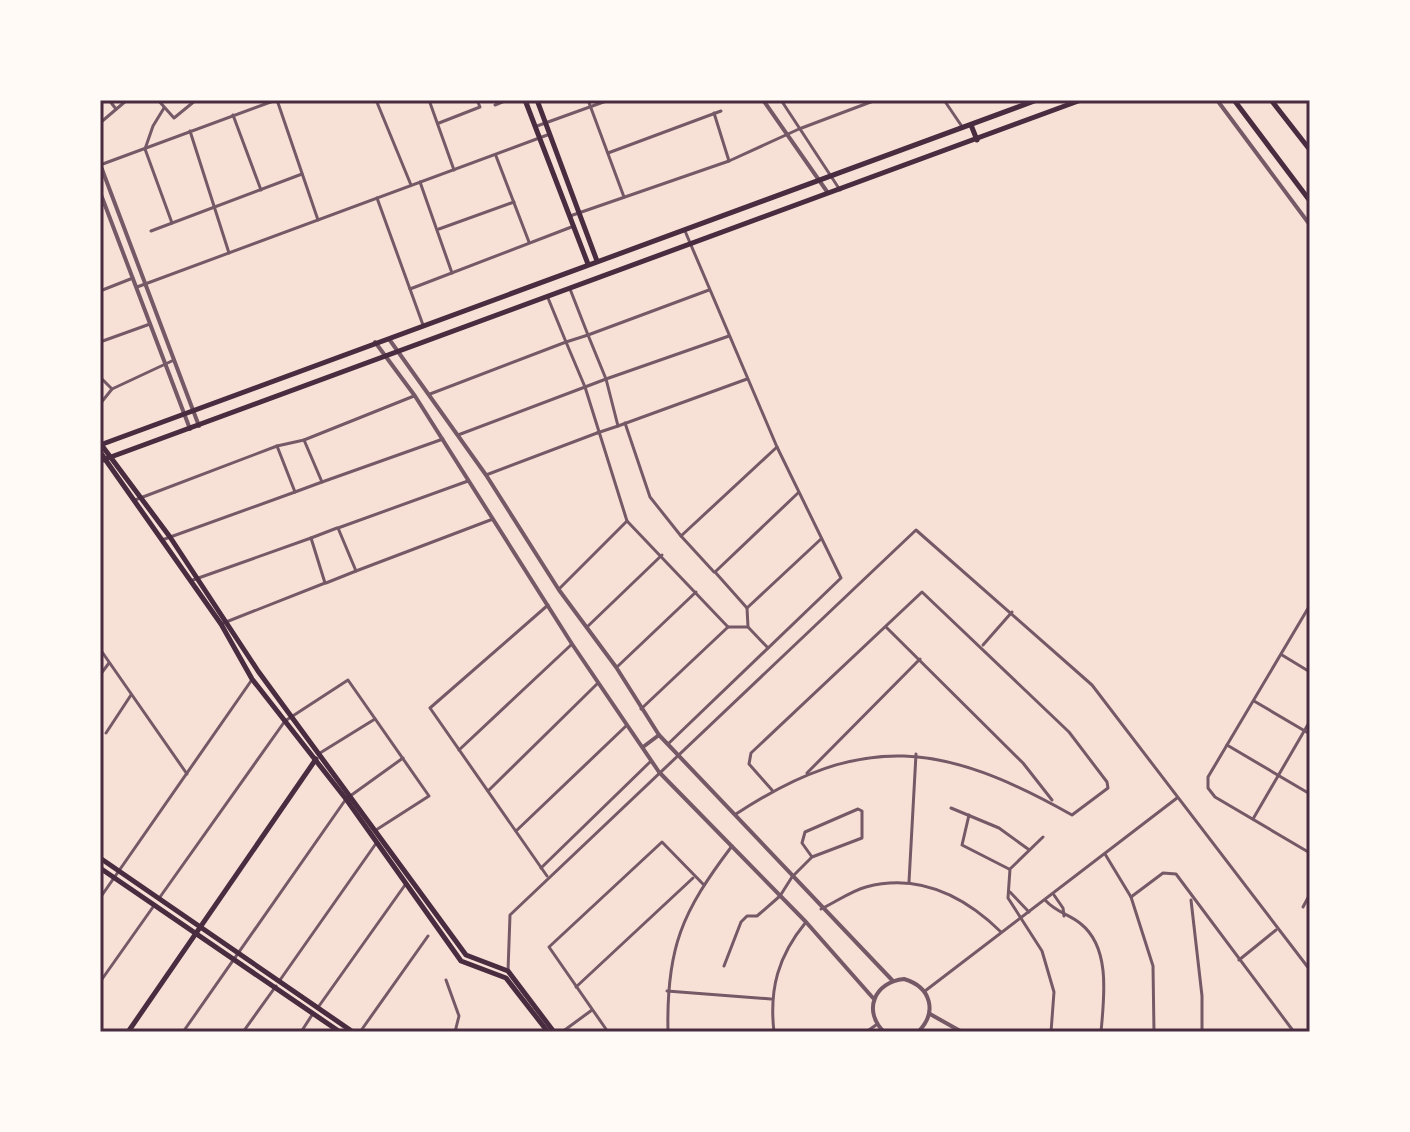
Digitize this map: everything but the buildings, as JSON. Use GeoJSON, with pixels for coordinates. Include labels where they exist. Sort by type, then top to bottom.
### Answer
{"type":"FeatureCollection","features":[{"type":"Feature","properties":{"kind":"main road"},"geometry":{"type":"LineString","coordinates":[[525,100],[588,264]]}},
{"type":"Feature","properties":{"kind":"main road"},"geometry":{"type":"LineString","coordinates":[[537,100],[597,261]]}},
{"type":"Feature","properties":{"kind":"main road"},"geometry":{"type":"LineString","coordinates":[[106,459],[101,444],[1037,100]]}},
{"type":"Feature","properties":{"kind":"main road"},"geometry":{"type":"LineString","coordinates":[[106,459],[1081,100]]}},
{"type":"Feature","properties":{"kind":"main road"},"geometry":{"type":"LineString","coordinates":[[1234,100],[1310,201]]}},
{"type":"Feature","properties":{"kind":"main road"},"geometry":{"type":"LineString","coordinates":[[1271,100],[1310,150]]}},
{"type":"Feature","properties":{"kind":"main road"},"geometry":{"type":"LineString","coordinates":[[971,125],[977,140]]}},
{"type":"Feature","properties":{"kind":"main road"},"geometry":{"type":"LineString","coordinates":[[100,452],[170,537],[194,580]]}},
{"type":"Feature","properties":{"kind":"main road"},"geometry":{"type":"LineString","coordinates":[[138,498],[162,540],[320,753],[376,843],[466,955],[508,971],[551,1032]]}},
{"type":"Feature","properties":{"kind":"main road"},"geometry":{"type":"LineString","coordinates":[[224,623],[252,679],[382,838],[461,961],[506,978],[551,1032]]}},
{"type":"Feature","properties":{"kind":"main road"},"geometry":{"type":"LineString","coordinates":[[128,1032],[320,753]]}},
{"type":"Feature","properties":{"kind":"main road"},"geometry":{"type":"LineString","coordinates":[[100,858],[198,931]]}},
{"type":"Feature","properties":{"kind":"main road"},"geometry":{"type":"LineString","coordinates":[[100,868],[277,984],[340,1032]]}},
{"type":"Feature","properties":{"kind":"main road"},"geometry":{"type":"LineString","coordinates":[[506,978],[508,971]]}},
{"type":"Feature","properties":{"kind":"main road"},"geometry":{"type":"LineString","coordinates":[[315,1011],[353,1032]]}},
{"type":"Feature","properties":{"kind":"street"},"geometry":{"type":"LineString","coordinates":[[109,100],[116,109]]}},
{"type":"Feature","properties":{"kind":"street"},"geometry":{"type":"LineString","coordinates":[[100,123],[127,100]]}},
{"type":"Feature","properties":{"kind":"street"},"geometry":{"type":"LineString","coordinates":[[158,100],[174,118],[196,100]]}},
{"type":"Feature","properties":{"kind":"street"},"geometry":{"type":"LineString","coordinates":[[199,426],[100,164],[276,100],[318,220]]}},
{"type":"Feature","properties":{"kind":"street"},"geometry":{"type":"LineString","coordinates":[[376,100],[411,186]]}},
{"type":"Feature","properties":{"kind":"street"},"geometry":{"type":"LineString","coordinates":[[429,100],[454,170]]}},
{"type":"Feature","properties":{"kind":"street"},"geometry":{"type":"LineString","coordinates":[[437,123],[480,107],[477,100]]}},
{"type":"Feature","properties":{"kind":"street"},"geometry":{"type":"LineString","coordinates":[[495,105],[507,100]]}},
{"type":"Feature","properties":{"kind":"street"},"geometry":{"type":"LineString","coordinates":[[588,100],[624,197]]}},
{"type":"Feature","properties":{"kind":"street"},"geometry":{"type":"LineString","coordinates":[[537,126],[609,100]]}},
{"type":"Feature","properties":{"kind":"street"},"geometry":{"type":"LineString","coordinates":[[763,100],[828,194]]}},
{"type":"Feature","properties":{"kind":"street"},"geometry":{"type":"LineString","coordinates":[[781,100],[840,190]]}},
{"type":"Feature","properties":{"kind":"street"},"geometry":{"type":"LineString","coordinates":[[570,216],[729,161],[787,138],[799,129],[876,100]]}},
{"type":"Feature","properties":{"kind":"street"},"geometry":{"type":"LineString","coordinates":[[944,100],[963,128]]}},
{"type":"Feature","properties":{"kind":"street"},"geometry":{"type":"LineString","coordinates":[[1217,100],[1310,225]]}},
{"type":"Feature","properties":{"kind":"street"},"geometry":{"type":"LineString","coordinates":[[164,108],[153,126],[145,149],[172,223]]}},
{"type":"Feature","properties":{"kind":"street"},"geometry":{"type":"LineString","coordinates":[[608,153],[721,111]]}},
{"type":"Feature","properties":{"kind":"street"},"geometry":{"type":"LineString","coordinates":[[714,113],[729,161]]}},
{"type":"Feature","properties":{"kind":"street"},"geometry":{"type":"LineString","coordinates":[[233,115],[261,190]]}},
{"type":"Feature","properties":{"kind":"street"},"geometry":{"type":"LineString","coordinates":[[190,131],[229,253]]}},
{"type":"Feature","properties":{"kind":"street"},"geometry":{"type":"LineString","coordinates":[[137,287],[550,134]]}},
{"type":"Feature","properties":{"kind":"street"},"geometry":{"type":"LineString","coordinates":[[496,156],[530,243]]}},
{"type":"Feature","properties":{"kind":"street"},"geometry":{"type":"LineString","coordinates":[[151,231],[302,174]]}},
{"type":"Feature","properties":{"kind":"street"},"geometry":{"type":"LineString","coordinates":[[420,182],[452,273]]}},
{"type":"Feature","properties":{"kind":"street"},"geometry":{"type":"LineString","coordinates":[[100,192],[190,429]]}},
{"type":"Feature","properties":{"kind":"street"},"geometry":{"type":"LineString","coordinates":[[377,198],[423,325]]}},
{"type":"Feature","properties":{"kind":"street"},"geometry":{"type":"LineString","coordinates":[[437,230],[514,202]]}},
{"type":"Feature","properties":{"kind":"street"},"geometry":{"type":"LineString","coordinates":[[410,289],[574,226]]}},
{"type":"Feature","properties":{"kind":"street"},"geometry":{"type":"LineString","coordinates":[[667,745],[841,578],[777,447],[685,231]]}},
{"type":"Feature","properties":{"kind":"street"},"geometry":{"type":"LineString","coordinates":[[100,291],[133,278]]}},
{"type":"Feature","properties":{"kind":"street"},"geometry":{"type":"LineString","coordinates":[[570,289],[606,379],[618,426]]}},
{"type":"Feature","properties":{"kind":"street"},"geometry":{"type":"LineString","coordinates":[[430,394],[709,290]]}},
{"type":"Feature","properties":{"kind":"street"},"geometry":{"type":"LineString","coordinates":[[548,298],[585,387],[627,521],[728,627]]}},
{"type":"Feature","properties":{"kind":"street"},"geometry":{"type":"LineString","coordinates":[[100,342],[150,324]]}},
{"type":"Feature","properties":{"kind":"street"},"geometry":{"type":"LineString","coordinates":[[458,435],[729,336]]}},
{"type":"Feature","properties":{"kind":"street"},"geometry":{"type":"LineString","coordinates":[[388,338],[486,475],[559,590],[616,667],[659,735],[821,909],[892,980]]}},
{"type":"Feature","properties":{"kind":"street"},"geometry":{"type":"LineString","coordinates":[[375,342],[415,396],[572,644],[659,772],[806,922],[873,998]]}},
{"type":"Feature","properties":{"kind":"street"},"geometry":{"type":"LineString","coordinates":[[100,404],[112,389],[165,367],[174,360]]}},
{"type":"Feature","properties":{"kind":"street"},"geometry":{"type":"LineString","coordinates":[[100,377],[112,389]]}},
{"type":"Feature","properties":{"kind":"street"},"geometry":{"type":"LineString","coordinates":[[486,475],[747,379]]}},
{"type":"Feature","properties":{"kind":"street"},"geometry":{"type":"LineString","coordinates":[[138,498],[277,446],[304,440],[415,396]]}},
{"type":"Feature","properties":{"kind":"street"},"geometry":{"type":"LineString","coordinates":[[625,423],[650,497],[747,608],[748,627],[769,648]]}},
{"type":"Feature","properties":{"kind":"street"},"geometry":{"type":"LineString","coordinates":[[162,540],[443,439]]}},
{"type":"Feature","properties":{"kind":"street"},"geometry":{"type":"LineString","coordinates":[[304,440],[322,482]]}},
{"type":"Feature","properties":{"kind":"street"},"geometry":{"type":"LineString","coordinates":[[277,446],[295,492]]}},
{"type":"Feature","properties":{"kind":"street"},"geometry":{"type":"LineString","coordinates":[[681,536],[777,447]]}},
{"type":"Feature","properties":{"kind":"street"},"geometry":{"type":"LineString","coordinates":[[194,580],[470,481]]}},
{"type":"Feature","properties":{"kind":"street"},"geometry":{"type":"LineString","coordinates":[[715,572],[798,493]]}},
{"type":"Feature","properties":{"kind":"street"},"geometry":{"type":"LineString","coordinates":[[224,623],[493,519]]}},
{"type":"Feature","properties":{"kind":"street"},"geometry":{"type":"LineString","coordinates":[[559,590],[627,521]]}},
{"type":"Feature","properties":{"kind":"street"},"geometry":{"type":"LineString","coordinates":[[338,528],[356,571]]}},
{"type":"Feature","properties":{"kind":"street"},"geometry":{"type":"LineString","coordinates":[[508,971],[510,915],[916,530],[1092,685],[1310,970]]}},
{"type":"Feature","properties":{"kind":"street"},"geometry":{"type":"LineString","coordinates":[[311,538],[325,583]]}},
{"type":"Feature","properties":{"kind":"street"},"geometry":{"type":"LineString","coordinates":[[747,608],[821,539]]}},
{"type":"Feature","properties":{"kind":"street"},"geometry":{"type":"LineString","coordinates":[[586,628],[662,555]]}},
{"type":"Feature","properties":{"kind":"street"},"geometry":{"type":"LineString","coordinates":[[616,667],[696,592]]}},
{"type":"Feature","properties":{"kind":"street"},"geometry":{"type":"LineString","coordinates":[[733,816],[772,790],[805,774],[847,761],[916,754],[963,764],[1020,785],[1072,815],[1104,794],[1107,782],[1069,732],[982,645],[922,592],[751,753],[749,764],[772,790]]}},
{"type":"Feature","properties":{"kind":"street"},"geometry":{"type":"LineString","coordinates":[[547,877],[430,708],[548,605]]}},
{"type":"Feature","properties":{"kind":"street"},"geometry":{"type":"LineString","coordinates":[[1310,605],[1208,777],[1208,788],[1215,797],[1310,853]]}},
{"type":"Feature","properties":{"kind":"street"},"geometry":{"type":"LineString","coordinates":[[982,645],[1012,612]]}},
{"type":"Feature","properties":{"kind":"street"},"geometry":{"type":"LineString","coordinates":[[641,709],[728,627],[748,627]]}},
{"type":"Feature","properties":{"kind":"street"},"geometry":{"type":"LineString","coordinates":[[886,627],[1023,763],[1053,803]]}},
{"type":"Feature","properties":{"kind":"street"},"geometry":{"type":"LineString","coordinates":[[459,750],[572,644]]}},
{"type":"Feature","properties":{"kind":"street"},"geometry":{"type":"LineString","coordinates":[[100,649],[187,774]]}},
{"type":"Feature","properties":{"kind":"street"},"geometry":{"type":"LineString","coordinates":[[1282,655],[1310,672]]}},
{"type":"Feature","properties":{"kind":"street"},"geometry":{"type":"LineString","coordinates":[[805,774],[920,659]]}},
{"type":"Feature","properties":{"kind":"street"},"geometry":{"type":"LineString","coordinates":[[100,675],[109,663]]}},
{"type":"Feature","properties":{"kind":"street"},"geometry":{"type":"LineString","coordinates":[[100,898],[252,679]]}},
{"type":"Feature","properties":{"kind":"street"},"geometry":{"type":"LineString","coordinates":[[100,982],[285,721],[348,680],[429,796],[370,834]]}},
{"type":"Feature","properties":{"kind":"street"},"geometry":{"type":"LineString","coordinates":[[488,791],[598,683]]}},
{"type":"Feature","properties":{"kind":"street"},"geometry":{"type":"LineString","coordinates":[[106,733],[131,695]]}},
{"type":"Feature","properties":{"kind":"street"},"geometry":{"type":"LineString","coordinates":[[1254,701],[1310,734]]}},
{"type":"Feature","properties":{"kind":"street"},"geometry":{"type":"LineString","coordinates":[[320,753],[375,719]]}},
{"type":"Feature","properties":{"kind":"street"},"geometry":{"type":"LineString","coordinates":[[1253,819],[1310,721]]}},
{"type":"Feature","properties":{"kind":"street"},"geometry":{"type":"LineString","coordinates":[[516,831],[627,725]]}},
{"type":"Feature","properties":{"kind":"street"},"geometry":{"type":"LineString","coordinates":[[643,747],[659,735]]}},
{"type":"Feature","properties":{"kind":"street"},"geometry":{"type":"LineString","coordinates":[[1227,745],[1310,794]]}},
{"type":"Feature","properties":{"kind":"street"},"geometry":{"type":"LineString","coordinates":[[909,882],[916,754]]}},
{"type":"Feature","properties":{"kind":"street"},"geometry":{"type":"LineString","coordinates":[[183,1032],[348,797],[403,758]]}},
{"type":"Feature","properties":{"kind":"street"},"geometry":{"type":"LineString","coordinates":[[541,868],[652,761]]}},
{"type":"Feature","properties":{"kind":"street"},"geometry":{"type":"LineString","coordinates":[[925,991],[1177,798]]}},
{"type":"Feature","properties":{"kind":"street"},"geometry":{"type":"LineString","coordinates":[[951,808],[999,828],[1028,849]]}},
{"type":"Feature","properties":{"kind":"street"},"geometry":{"type":"LineString","coordinates":[[724,966],[741,922],[747,916],[757,916],[780,896],[792,877],[812,857],[862,838],[862,811],[858,809],[805,832],[802,843],[812,857]]}},
{"type":"Feature","properties":{"kind":"street"},"geometry":{"type":"LineString","coordinates":[[969,815],[962,845],[1010,869]]}},
{"type":"Feature","properties":{"kind":"street"},"geometry":{"type":"LineString","coordinates":[[1043,837],[1010,869],[1008,898],[1042,951],[1054,992],[1051,1032]]}},
{"type":"Feature","properties":{"kind":"street"},"geometry":{"type":"LineString","coordinates":[[243,1032],[382,838]]}},
{"type":"Feature","properties":{"kind":"street"},"geometry":{"type":"LineString","coordinates":[[608,1032],[549,947],[662,842],[703,884]]}},
{"type":"Feature","properties":{"kind":"street"},"geometry":{"type":"LineString","coordinates":[[668,1032],[667,991],[682,921],[703,884],[732,846]]}},
{"type":"Feature","properties":{"kind":"street"},"geometry":{"type":"LineString","coordinates":[[1105,854],[1131,897],[1153,966],[1154,1032]]}},
{"type":"Feature","properties":{"kind":"street"},"geometry":{"type":"LineString","coordinates":[[1131,897],[1169,871],[1294,1032]]}},
{"type":"Feature","properties":{"kind":"street"},"geometry":{"type":"LineString","coordinates":[[576,987],[694,877]]}},
{"type":"Feature","properties":{"kind":"street"},"geometry":{"type":"LineString","coordinates":[[301,1032],[408,880]]}},
{"type":"Feature","properties":{"kind":"street"},"geometry":{"type":"LineString","coordinates":[[821,909],[865,887],[909,882],[947,891],[979,910],[1002,933]]}},
{"type":"Feature","properties":{"kind":"street"},"geometry":{"type":"LineString","coordinates":[[1008,892],[1014,893],[1029,912]]}},
{"type":"Feature","properties":{"kind":"street"},"geometry":{"type":"LineString","coordinates":[[1053,894],[1063,908],[1064,916]]}},
{"type":"Feature","properties":{"kind":"street"},"geometry":{"type":"LineString","coordinates":[[1303,907],[1310,894]]}},
{"type":"Feature","properties":{"kind":"street"},"geometry":{"type":"LineString","coordinates":[[1190,897],[1202,996],[1202,1032]]}},
{"type":"Feature","properties":{"kind":"street"},"geometry":{"type":"LineString","coordinates":[[1045,900],[1064,916],[1079,922],[1095,939],[1105,989],[1101,1032]]}},
{"type":"Feature","properties":{"kind":"street"},"geometry":{"type":"LineString","coordinates":[[774,1032],[771,999],[776,973],[789,943],[806,922]]}},
{"type":"Feature","properties":{"kind":"street"},"geometry":{"type":"LineString","coordinates":[[1239,960],[1278,929]]}},
{"type":"Feature","properties":{"kind":"street"},"geometry":{"type":"LineString","coordinates":[[360,1032],[428,936]]}},
{"type":"Feature","properties":{"kind":"street"},"geometry":{"type":"LineString","coordinates":[[446,980],[459,1016],[455,1032]]}},
{"type":"Feature","properties":{"kind":"street"},"geometry":{"type":"LineString","coordinates":[[884,1032],[876,1025],[872,1013],[873,998],[880,987],[892,980],[915,982],[925,991],[930,1014],[918,1032]]}},
{"type":"Feature","properties":{"kind":"street"},"geometry":{"type":"LineString","coordinates":[[667,991],[771,999]]}},
{"type":"Feature","properties":{"kind":"street"},"geometry":{"type":"LineString","coordinates":[[562,1032],[592,1010]]}},
{"type":"Feature","properties":{"kind":"street"},"geometry":{"type":"LineString","coordinates":[[930,1014],[962,1032]]}},
{"type":"Feature","properties":{"kind":"street"},"geometry":{"type":"LineString","coordinates":[[866,1032],[876,1025]]}}]}
